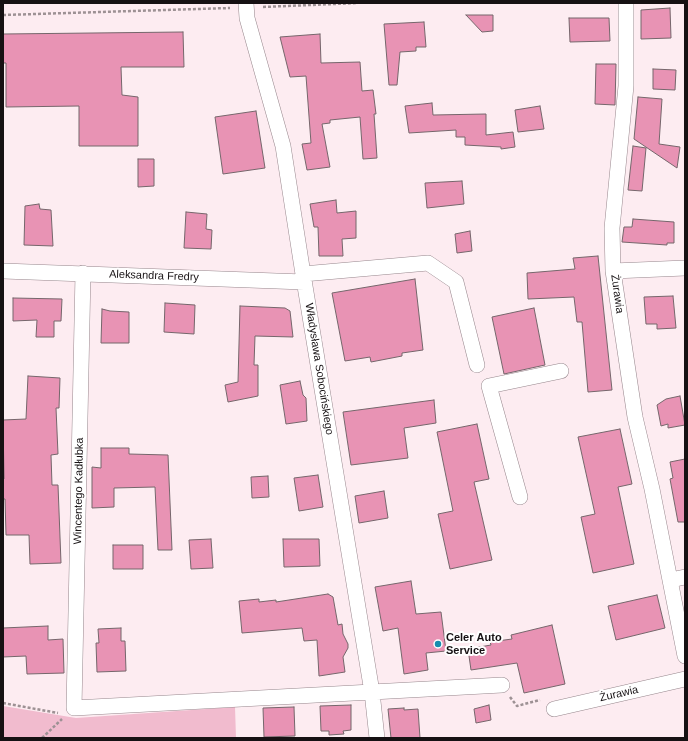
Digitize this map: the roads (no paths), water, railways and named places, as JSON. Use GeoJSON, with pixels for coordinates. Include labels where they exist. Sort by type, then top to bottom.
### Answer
{"type":"FeatureCollection","features":[{"type":"Feature","properties":{"kind":"street","name":"Władysława Sobocińskiego"},"geometry":{"type":"LineString","coordinates":[[246,3],[247,18],[283,146],[303,278],[372,692],[377,738]]}},
{"type":"Feature","properties":{"kind":"street","name":"Żurawia"},"geometry":{"type":"LineString","coordinates":[[626,3],[626,86],[612,228],[613,271],[635,417],[678,578],[685,656]]}},
{"type":"Feature","properties":{"kind":"street","name":"Aleksandra Fredry"},"geometry":{"type":"LineString","coordinates":[[3,271],[303,278],[428,263],[456,282],[477,365]]}},
{"type":"Feature","properties":{"kind":"street"},"geometry":{"type":"LineString","coordinates":[[613,271],[685,268]]}},
{"type":"Feature","properties":{"kind":"street","name":"Wincentego Kadłubka"},"geometry":{"type":"LineString","coordinates":[[83,273],[71,711],[372,692]]}},
{"type":"Feature","properties":{"kind":"street"},"geometry":{"type":"LineString","coordinates":[[520,498],[489,386],[561,371]]}},
{"type":"Feature","properties":{"kind":"street","name":"Żurawia"},"geometry":{"type":"LineString","coordinates":[[554,709],[685,679]]}},
{"type":"Feature","properties":{"kind":"street"},"geometry":{"type":"LineString","coordinates":[[372,692],[502,685]]}},
{"type":"Feature","properties":{"kind":"place","name":"Celer Auto Service"},"geometry":{"type":"Point","coordinates":[438,644]}}]}
